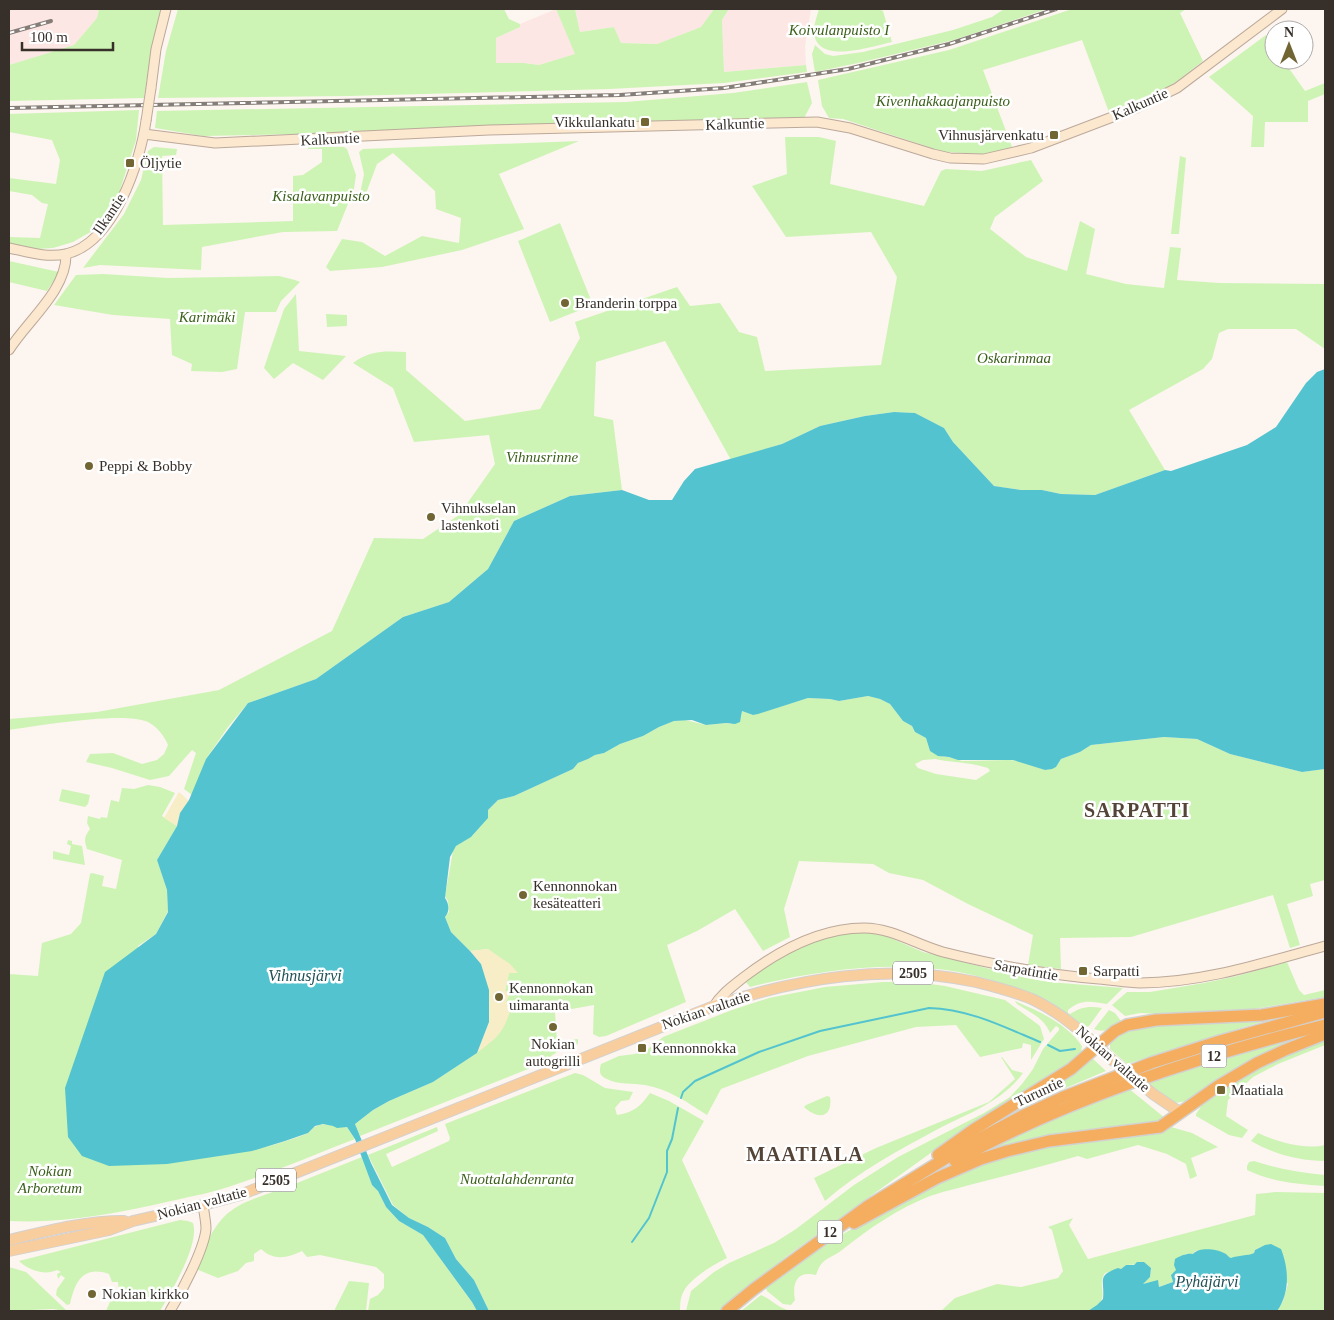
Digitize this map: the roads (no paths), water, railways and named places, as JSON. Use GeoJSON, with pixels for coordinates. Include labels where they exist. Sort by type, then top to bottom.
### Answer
{"type":"FeatureCollection","features":[{"type":"Feature","properties":{"kind":"highway"},"geometry":{"type":"LineString","coordinates":[[868,1206],[973,1130],[1071,1069],[1120,1028],[1143,1022],[1262,1015],[1325,1004]]}},
{"type":"Feature","properties":{"kind":"highway","name":"Turuntie"},"geometry":{"type":"LineString","coordinates":[[794,1260],[912,1185],[962,1157],[1151,1063],[1220,1041],[1325,1012]]}},
{"type":"Feature","properties":{"kind":"highway","name":"Turuntie"},"geometry":{"type":"LineString","coordinates":[[727,1311],[754,1289],[868,1206],[990,1132],[1061,1098],[1325,1025]]}},
{"type":"Feature","properties":{"kind":"highway"},"geometry":{"type":"LineString","coordinates":[[835,1234],[937,1178],[980,1159],[1049,1141],[1160,1127],[1218,1086],[1257,1063],[1325,1034]]}},
{"type":"Feature","properties":{"kind":"main road","name":"Nokian valtatie"},"geometry":{"type":"LineString","coordinates":[[9,1251],[109,1230],[133,1221],[240,1195],[714,1006],[793,984],[854,974],[910,973],[939,975],[992,986],[1033,1000],[1076,1027],[1153,1094],[1180,1113]]}},
{"type":"Feature","properties":{"kind":"main road","name":"Nokian valtatie"},"geometry":{"type":"LineString","coordinates":[[9,1240],[65,1227],[108,1221],[133,1221]]}},
{"type":"Feature","properties":{"kind":"street"},"geometry":{"type":"LineString","coordinates":[[144,134],[156,49],[166,9]]}},
{"type":"Feature","properties":{"kind":"street","name":"Kalkuntie"},"geometry":{"type":"LineString","coordinates":[[144,134],[182,140],[223,143],[490,130],[817,122],[850,128],[941,156],[967,159],[984,158],[1031,148],[1136,108],[1177,88],[1282,9]]}},
{"type":"Feature","properties":{"kind":"street","name":"Ilkantie"},"geometry":{"type":"LineString","coordinates":[[9,248],[35,254],[66,254],[79,249],[90,241],[112,216],[131,179],[144,134]]}},
{"type":"Feature","properties":{"kind":"street"},"geometry":{"type":"LineString","coordinates":[[9,350],[58,285],[66,267],[66,254]]}},
{"type":"Feature","properties":{"kind":"street","name":"Sarpatintie"},"geometry":{"type":"LineString","coordinates":[[714,1006],[721,996],[765,962],[797,944],[848,929],[866,928],[880,930],[936,950],[1036,973],[1139,983],[1204,976],[1325,946]]}},
{"type":"Feature","properties":{"kind":"street"},"geometry":{"type":"LineString","coordinates":[[741,980],[745,996]]}},
{"type":"Feature","properties":{"kind":"street"},"geometry":{"type":"LineString","coordinates":[[170,1311],[181,1292],[204,1238],[206,1228],[203,1205]]}},
{"type":"Feature","properties":{"kind":"water","name":"Vihnusjärvi"},"geometry":{"type":"Polygon","coordinates":[[[1325,369],[1325,769],[1302,772],[1230,754],[1197,739],[1164,737],[1091,745],[1080,752],[1061,759],[1056,767],[1045,770],[1013,760],[958,760],[938,756],[930,751],[926,738],[915,732],[912,726],[903,721],[890,704],[880,699],[868,696],[839,701],[808,698],[753,715],[742,711],[740,722],[735,724],[706,725],[692,720],[674,721],[659,727],[643,736],[578,763],[573,769],[514,796],[498,800],[488,810],[488,818],[471,837],[456,846],[450,857],[445,898],[448,910],[445,917],[451,932],[481,964],[489,990],[489,1022],[477,1053],[433,1082],[373,1110],[355,1124],[371,1163],[392,1205],[409,1218],[445,1238],[456,1259],[474,1280],[489,1311],[477,1311],[423,1235],[399,1221],[386,1207],[378,1191],[372,1185],[355,1139],[347,1127],[337,1128],[323,1124],[315,1126],[308,1133],[252,1151],[167,1164],[109,1166],[82,1156],[68,1137],[65,1088],[105,972],[156,934],[168,912],[167,890],[157,860],[177,826],[180,813],[189,800],[206,759],[248,703],[316,679],[403,617],[449,602],[488,569],[514,521],[570,496],[622,490],[649,500],[672,500],[684,481],[695,469],[782,444],[820,426],[894,412],[915,413],[944,428],[953,442],[994,486],[1021,490],[1042,490],[1061,494],[1095,495],[1165,470],[1171,471],[1247,445],[1276,427],[1306,383],[1317,372],[1325,369]]]}},
{"type":"Feature","properties":{"kind":"water","name":"Pyhäjärvi"},"geometry":{"type":"Polygon","coordinates":[[[1271,1244],[1281,1249],[1287,1273],[1284,1297],[1277,1311],[1088,1311],[1103,1299],[1104,1276],[1126,1265],[1144,1262],[1151,1268],[1150,1277],[1143,1284],[1158,1280],[1159,1287],[1173,1282],[1171,1275],[1176,1270],[1174,1265],[1175,1259],[1181,1256],[1208,1249],[1225,1253],[1231,1258],[1252,1254],[1255,1250],[1271,1244]]]}},
{"type":"Feature","properties":{"kind":"waterway"},"geometry":{"type":"LineString","coordinates":[[681,1098],[683,1092],[695,1081],[759,1052],[820,1031],[929,1008],[972,1015],[1040,1042]]}},
{"type":"Feature","properties":{"kind":"waterway"},"geometry":{"type":"LineString","coordinates":[[1048,1045],[1060,1051],[1075,1049]]}},
{"type":"Feature","properties":{"kind":"waterway"},"geometry":{"type":"LineString","coordinates":[[632,1242],[649,1218],[667,1172],[667,1151],[672,1139],[678,1108]]}},
{"type":"Feature","properties":{"kind":"railway"},"geometry":{"type":"LineString","coordinates":[[9,108],[620,95],[724,88],[848,69],[949,44],[1056,9]]}},
{"type":"Feature","properties":{"kind":"railway"},"geometry":{"type":"LineString","coordinates":[[9,33],[51,21]]}},
{"type":"Feature","properties":{"kind":"place","name":"Vikkulankatu"},"geometry":{"type":"Point","coordinates":[645,122]}},
{"type":"Feature","properties":{"kind":"place","name":"Vihnusjärvenkatu"},"geometry":{"type":"Point","coordinates":[1054,135]}},
{"type":"Feature","properties":{"kind":"place","name":"Öljytie"},"geometry":{"type":"Point","coordinates":[130,163]}},
{"type":"Feature","properties":{"kind":"place","name":"Branderin torppa"},"geometry":{"type":"Point","coordinates":[565,303]}},
{"type":"Feature","properties":{"kind":"place","name":"Peppi & Bobby"},"geometry":{"type":"Point","coordinates":[89,466]}},
{"type":"Feature","properties":{"kind":"place","name":"Vihnukselan lastenkoti"},"geometry":{"type":"Point","coordinates":[431,517]}},
{"type":"Feature","properties":{"kind":"place","name":"Kennonnokan kesäteatteri"},"geometry":{"type":"Point","coordinates":[523,895]}},
{"type":"Feature","properties":{"kind":"place","name":"Sarpatti"},"geometry":{"type":"Point","coordinates":[1083,971]}},
{"type":"Feature","properties":{"kind":"place","name":"Kennonnokan uimaranta"},"geometry":{"type":"Point","coordinates":[499,997]}},
{"type":"Feature","properties":{"kind":"place","name":"Nokian autogrilli"},"geometry":{"type":"Point","coordinates":[553,1027]}},
{"type":"Feature","properties":{"kind":"place","name":"Kennonnokka"},"geometry":{"type":"Point","coordinates":[642,1048]}},
{"type":"Feature","properties":{"kind":"place","name":"Maatiala"},"geometry":{"type":"Point","coordinates":[1221,1090]}},
{"type":"Feature","properties":{"kind":"place","name":"Nokian kirkko"},"geometry":{"type":"Point","coordinates":[92,1294]}},
{"type":"Feature","properties":{"kind":"district","name":"SARPATTI"},"geometry":{"type":"Point","coordinates":[1137,810]}},
{"type":"Feature","properties":{"kind":"district","name":"MAATIALA"},"geometry":{"type":"Point","coordinates":[805,1154]}},
{"type":"Feature","properties":{"kind":"park label","name":"Koivulanpuisto I"},"geometry":{"type":"Point","coordinates":[839,30]}},
{"type":"Feature","properties":{"kind":"park label","name":"Kivenhakkaajanpuisto"},"geometry":{"type":"Point","coordinates":[943,101]}},
{"type":"Feature","properties":{"kind":"park label","name":"Kisalavanpuisto"},"geometry":{"type":"Point","coordinates":[321,196]}},
{"type":"Feature","properties":{"kind":"park label","name":"Karimäki"},"geometry":{"type":"Point","coordinates":[207,317]}},
{"type":"Feature","properties":{"kind":"park label","name":"Oskarinmaa"},"geometry":{"type":"Point","coordinates":[1014,358]}},
{"type":"Feature","properties":{"kind":"park label","name":"Vihnusrinne"},"geometry":{"type":"Point","coordinates":[542,457]}},
{"type":"Feature","properties":{"kind":"park label","name":"Nuottalahdenranta"},"geometry":{"type":"Point","coordinates":[517,1179]}},
{"type":"Feature","properties":{"kind":"park label","name":"Nokian Arboretum"},"geometry":{"type":"Point","coordinates":[50,1180]}}]}
